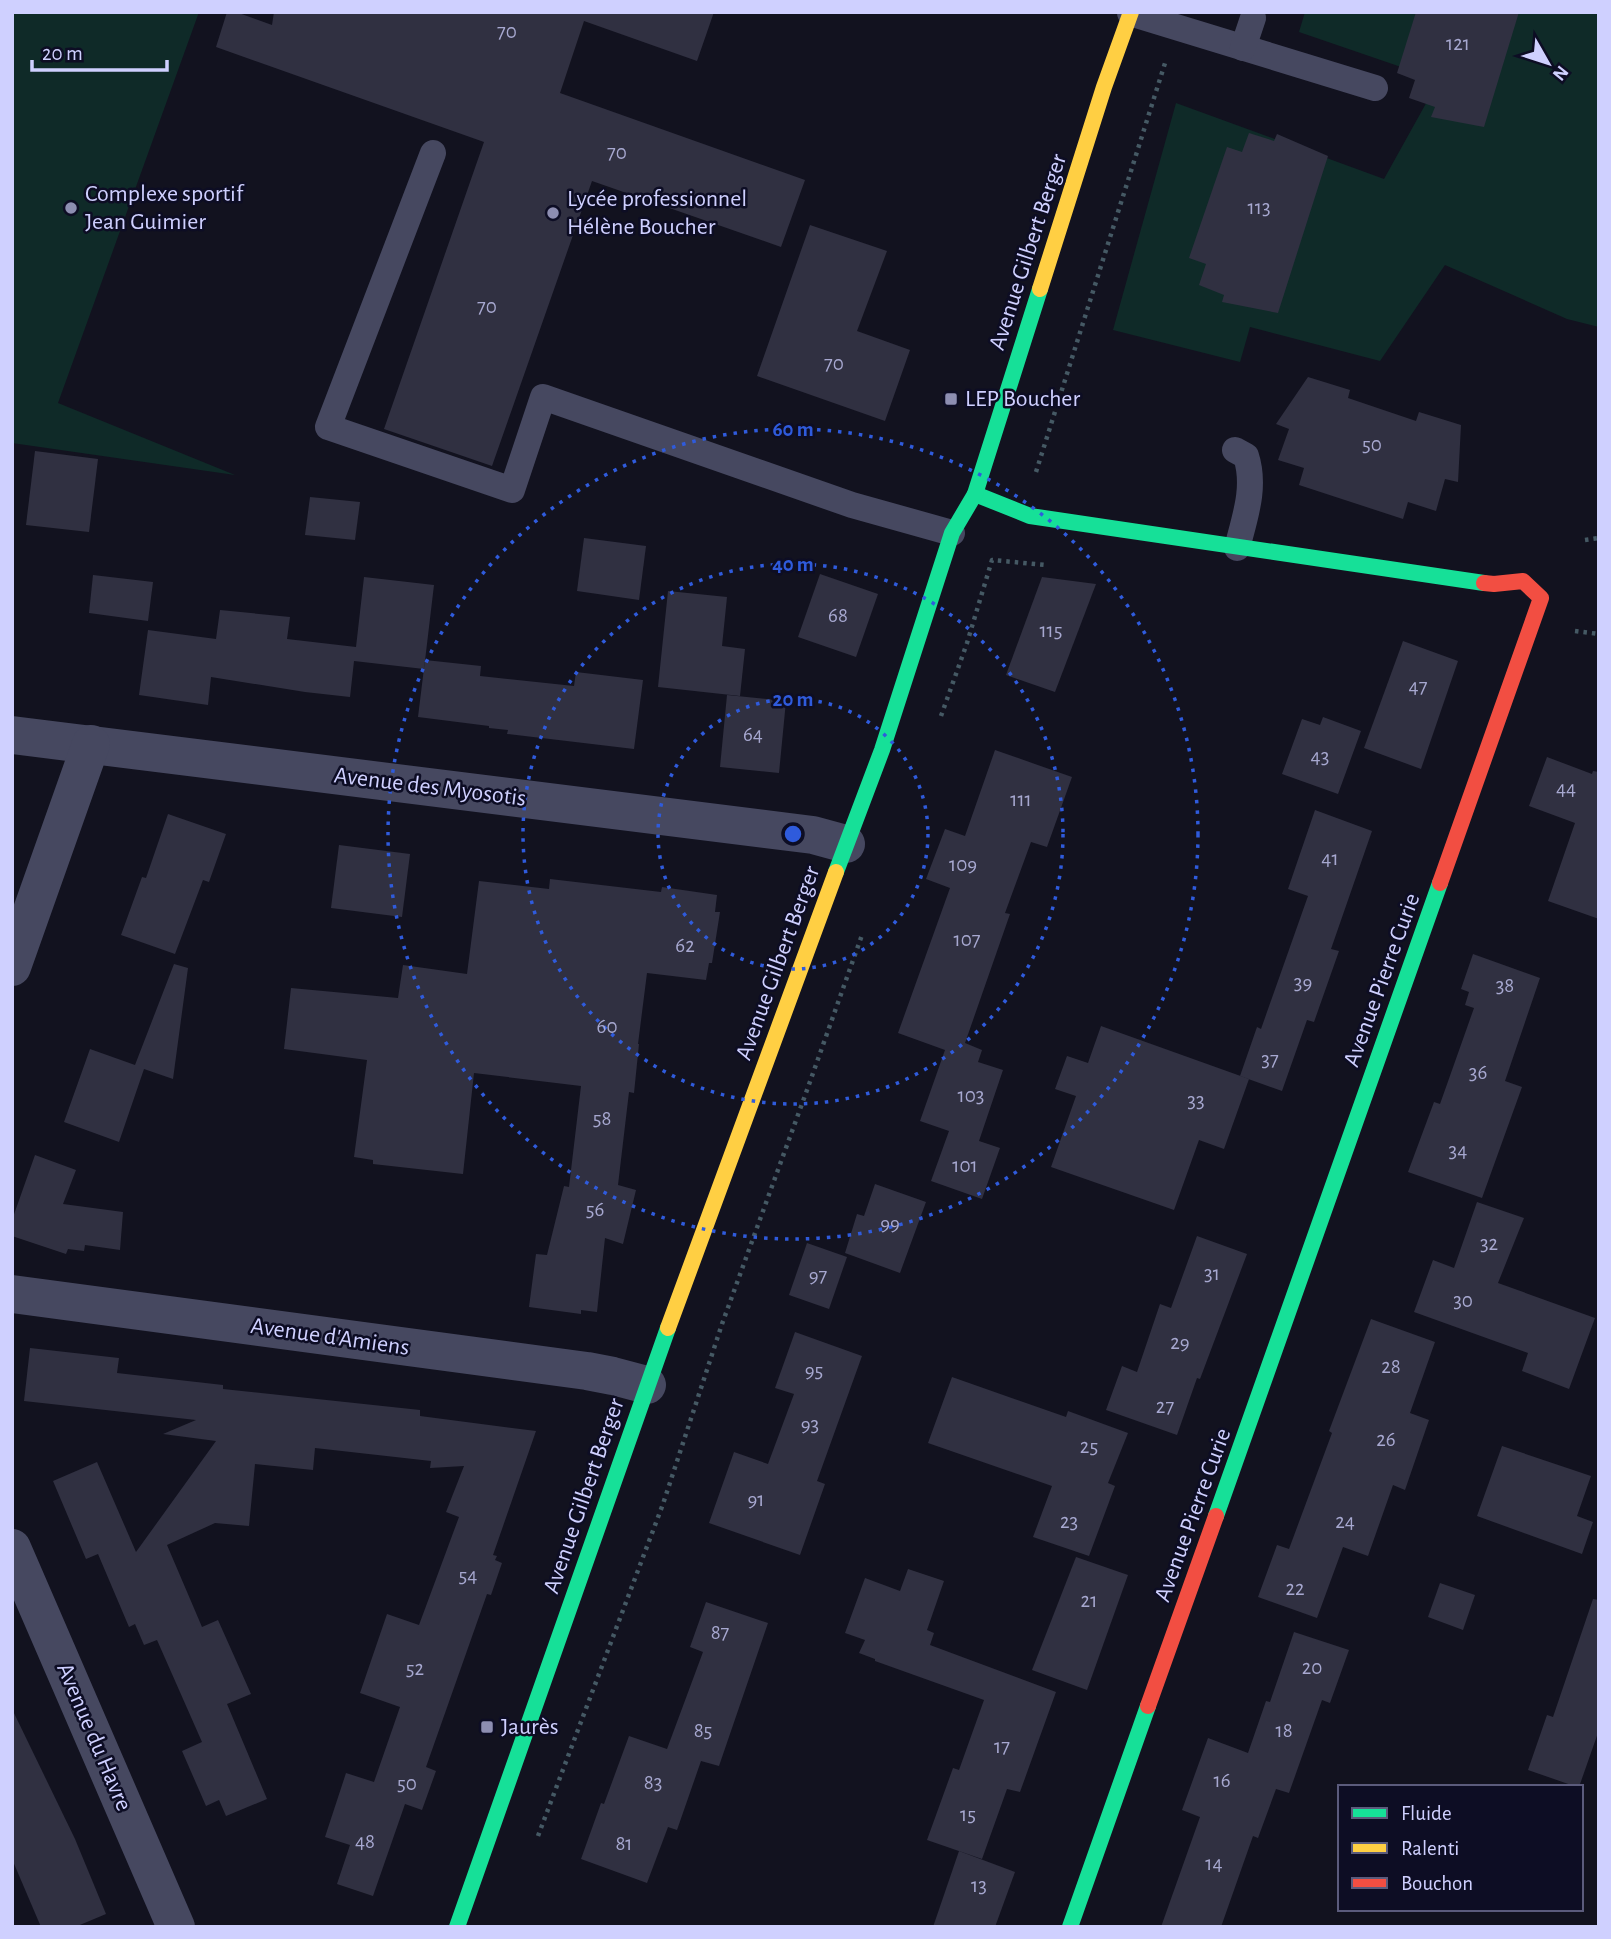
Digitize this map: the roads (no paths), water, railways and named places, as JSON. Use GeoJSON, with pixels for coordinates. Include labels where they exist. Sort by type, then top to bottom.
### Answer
{"type":"FeatureCollection","features":[{"type":"Feature","properties":{"kind":"street","name":"Avenue Gilbert Berger"},"geometry":{"type":"LineString","coordinates":[[457,1927],[647,1385],[882,750],[952,533],[975,494],[1130,13]]}},
{"type":"Feature","properties":{"kind":"street","name":"Avenue Pierre Curie"},"geometry":{"type":"LineString","coordinates":[[975,494],[1030,516],[1494,584],[1523,581],[1541,598],[1070,1927]]}},
{"type":"Feature","properties":{"kind":"street","name":"Avenue des Myosotis"},"geometry":{"type":"LineString","coordinates":[[12,735],[813,835],[846,844]]}},
{"type":"Feature","properties":{"kind":"street"},"geometry":{"type":"LineString","coordinates":[[12,967],[91,744]]}},
{"type":"Feature","properties":{"kind":"street","name":"Avenue d'Amiens"},"geometry":{"type":"LineString","coordinates":[[12,1294],[587,1371],[647,1385]]}},
{"type":"Feature","properties":{"kind":"street","name":"Avenue du Havre"},"geometry":{"type":"LineString","coordinates":[[12,1548],[176,1927]]}},
{"type":"Feature","properties":{"kind":"lane"},"geometry":{"type":"LineString","coordinates":[[1130,13],[1375,88]]}},
{"type":"Feature","properties":{"kind":"lane"},"geometry":{"type":"LineString","coordinates":[[1243,48],[1253,18]]}},
{"type":"Feature","properties":{"kind":"lane"},"geometry":{"type":"LineString","coordinates":[[433,153],[328,426],[512,490],[543,397],[852,505],[952,533]]}},
{"type":"Feature","properties":{"kind":"lane"},"geometry":{"type":"LineString","coordinates":[[1235,450],[1246,456],[1250,467],[1251,486],[1237,548]]}},
{"type":"Feature","properties":{"kind":"place","name":"Complexe sportif Jean Guimier"},"geometry":{"type":"Point","coordinates":[71,208]}},
{"type":"Feature","properties":{"kind":"place","name":"Lycée professionnel Hélène Boucher"},"geometry":{"type":"Point","coordinates":[553,213]}},
{"type":"Feature","properties":{"kind":"place","name":"LEP Boucher"},"geometry":{"type":"Point","coordinates":[951,399]}},
{"type":"Feature","properties":{"kind":"place","name":"Jaurès"},"geometry":{"type":"Point","coordinates":[487,1727]}}]}
